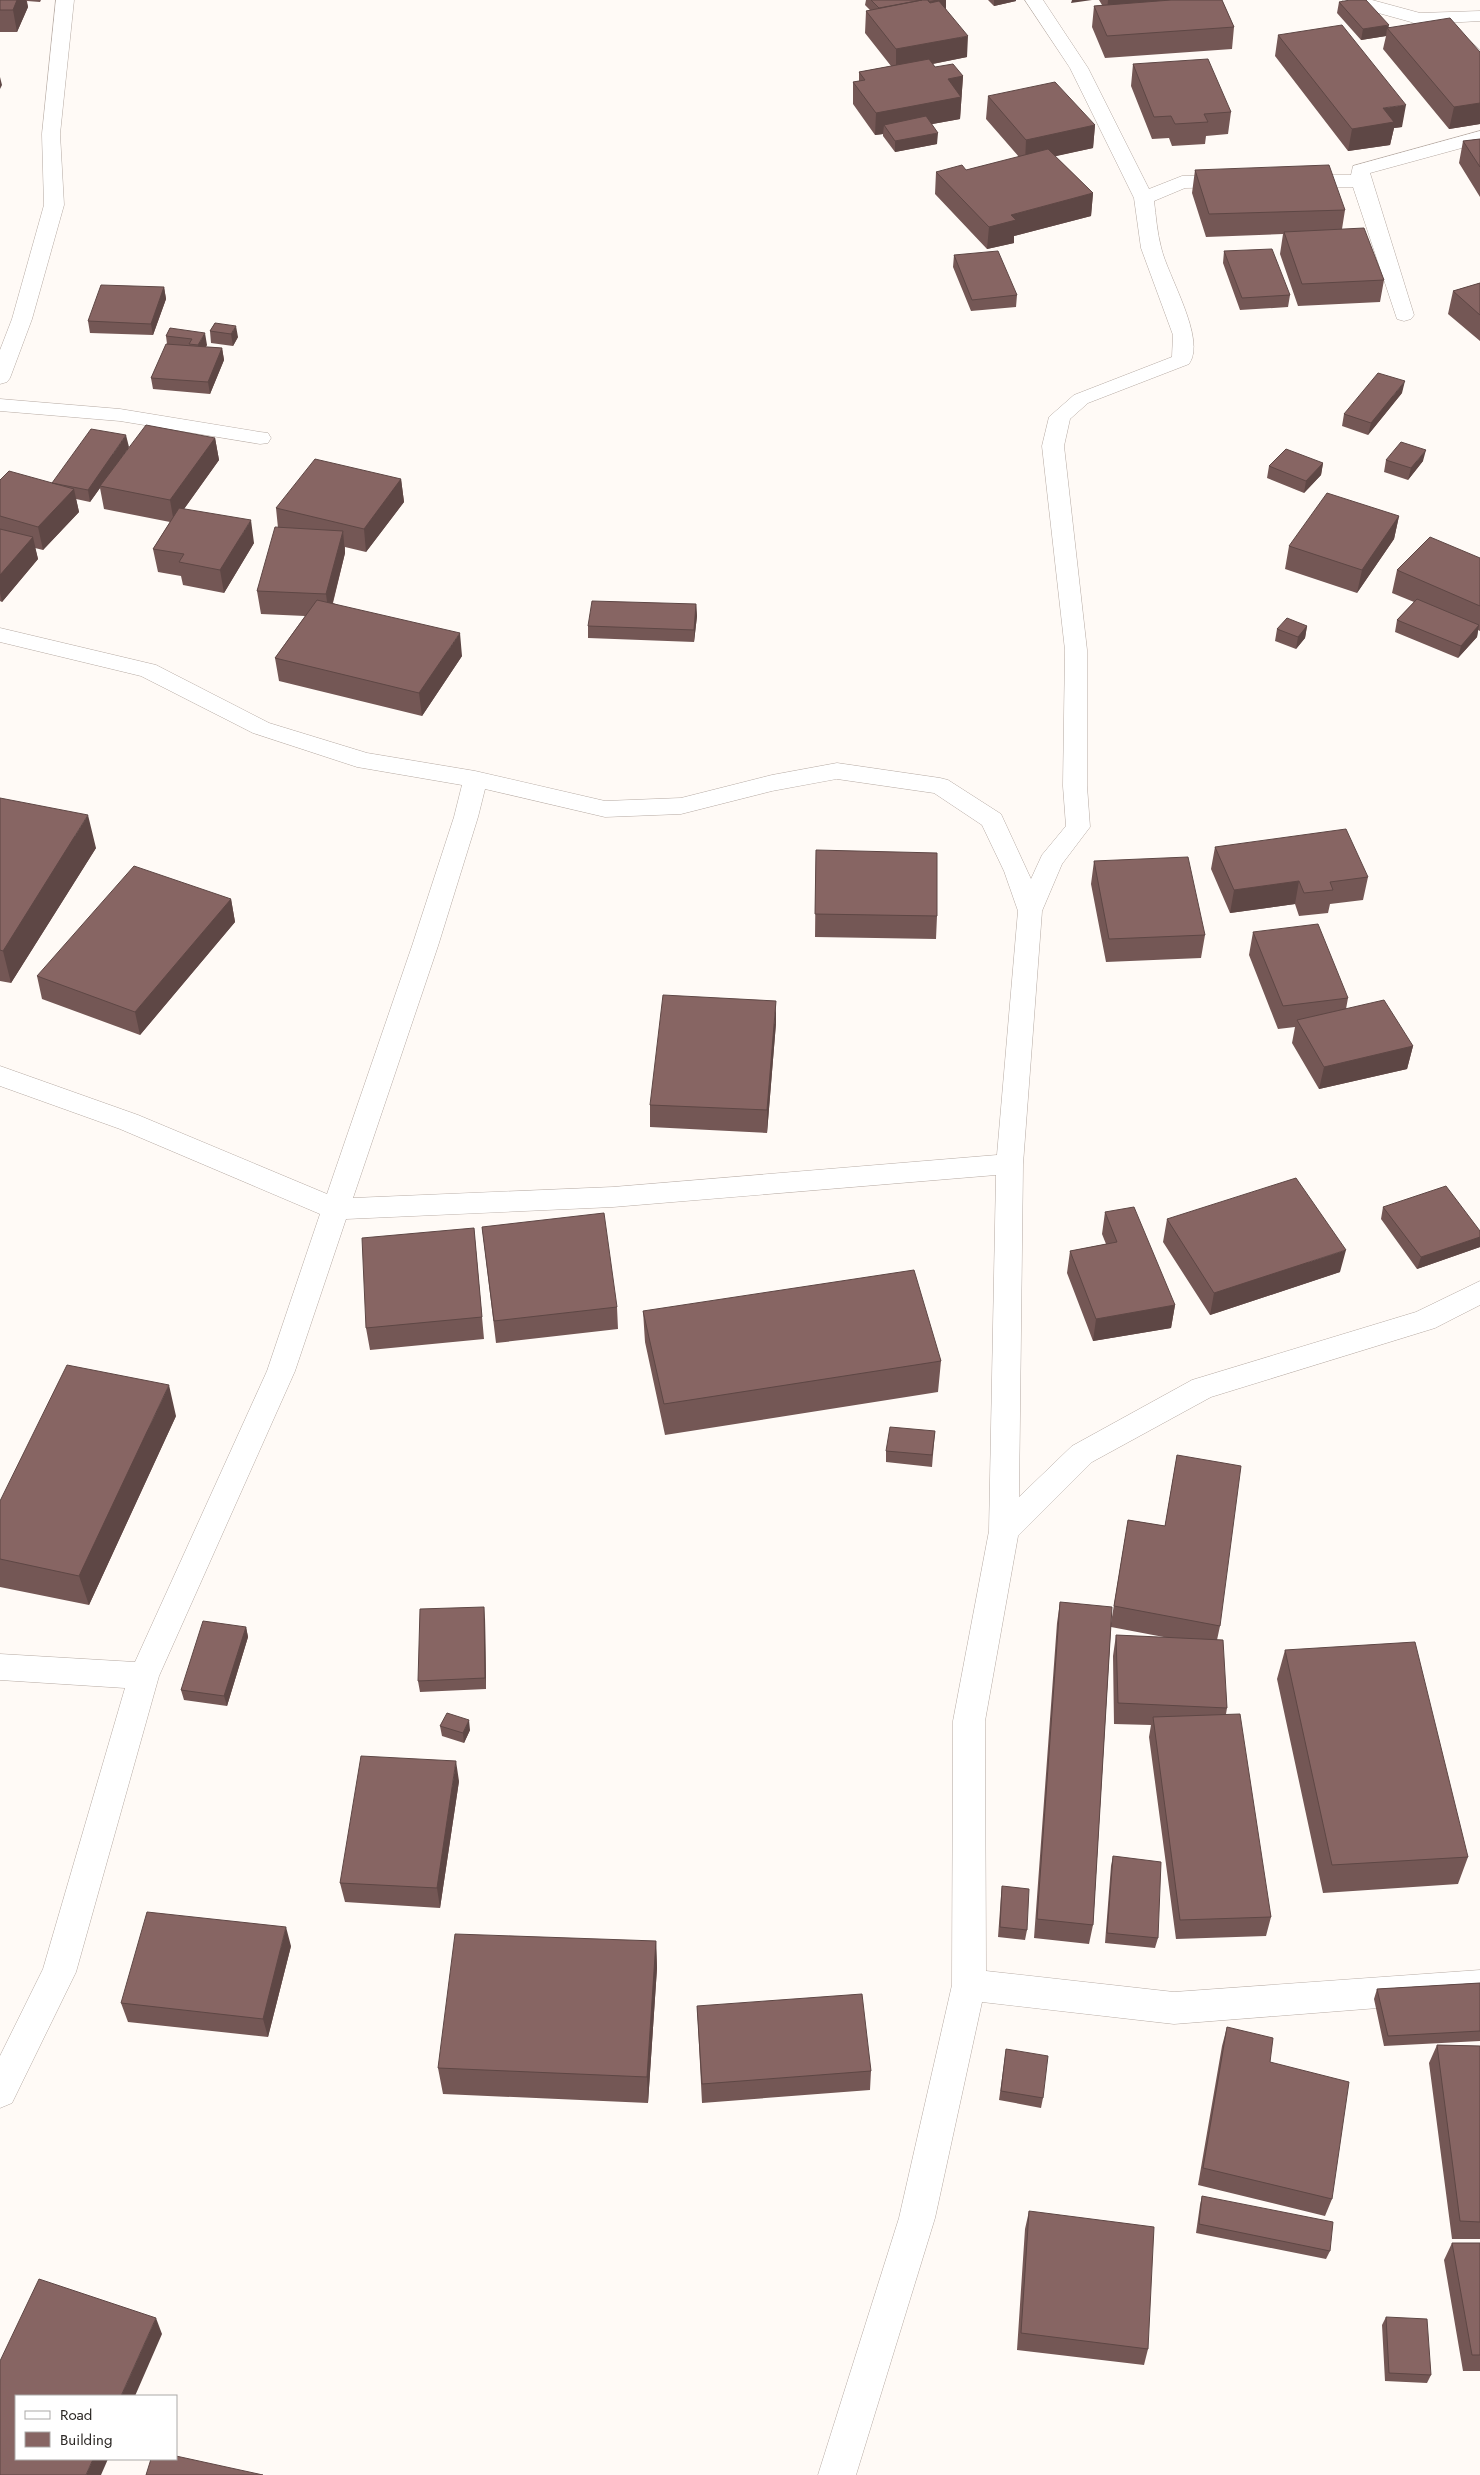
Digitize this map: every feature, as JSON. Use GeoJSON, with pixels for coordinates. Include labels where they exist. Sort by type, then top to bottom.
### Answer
{"type":"FeatureCollection","features":[{"type":"Feature","properties":{"kind":"street"},"geometry":{"type":"LineString","coordinates":[[0,378],[22,319],[54,205],[51,134],[65,0]]}},
{"type":"Feature","properties":{"kind":"street"},"geometry":{"type":"LineString","coordinates":[[837,2475],[917,2218],[969,1985],[970,1721],[1004,1531],[1010,1164],[1030,911],[1051,861],[1078,827],[1075,786],[1076,650],[1053,446],[1060,417],[1081,399],[1182,360],[1183,335],[1151,248],[1144,198],[1079,68],[1034,0]]}},
{"type":"Feature","properties":{"kind":"street"},"geometry":{"type":"LineString","coordinates":[[1352,0],[1417,18],[1450,32],[1480,60]]}},
{"type":"Feature","properties":{"kind":"street"},"geometry":{"type":"LineString","coordinates":[[1417,18],[1480,16]]}},
{"type":"Feature","properties":{"kind":"street"},"geometry":{"type":"LineString","coordinates":[[1404,315],[1361,181],[1360,170],[1480,137]]}},
{"type":"Feature","properties":{"kind":"street"},"geometry":{"type":"LineString","coordinates":[[1144,198],[1182,182],[1252,181]]}},
{"type":"Feature","properties":{"kind":"street"},"geometry":{"type":"LineString","coordinates":[[1282,181],[1361,181]]}},
{"type":"Feature","properties":{"kind":"street"},"geometry":{"type":"LineString","coordinates":[[0,405],[120,415],[260,438]]}},
{"type":"Feature","properties":{"kind":"street"},"geometry":{"type":"LineString","coordinates":[[0,636],[148,670],[262,728],[365,761],[475,779],[605,809],[681,806],[772,783],[837,771],[940,786],[992,820],[1016,871],[1030,911]]}},
{"type":"Feature","properties":{"kind":"street"},"geometry":{"type":"LineString","coordinates":[[0,2092],[59,1972],[144,1676],[281,1371],[425,946],[466,817],[475,779]]}},
{"type":"Feature","properties":{"kind":"street"},"geometry":{"type":"LineString","coordinates":[[0,1076],[129,1122],[335,1209],[613,1197],[1010,1164]]}},
{"type":"Feature","properties":{"kind":"street"},"geometry":{"type":"LineString","coordinates":[[1004,1531],[1082,1454],[1202,1388],[1425,1320],[1480,1292]]}},
{"type":"Feature","properties":{"kind":"street"},"geometry":{"type":"LineString","coordinates":[[0,1666],[144,1676]]}},
{"type":"Feature","properties":{"kind":"street"},"geometry":{"type":"LineString","coordinates":[[969,1985],[1174,2008],[1480,1985]]}},
{"type":"Feature","properties":{"kind":"building"},"geometry":{"type":"Polygon","coordinates":[[[0,0],[17,0],[13,10],[0,10],[0,0]]]}},
{"type":"Feature","properties":{"kind":"building"},"geometry":{"type":"Polygon","coordinates":[[[871,0],[922,0],[879,8],[871,0]]]}},
{"type":"Feature","properties":{"kind":"building"},"geometry":{"type":"Polygon","coordinates":[[[928,0],[930,3],[939,1],[968,36],[896,49],[866,11],[928,0]]]}},
{"type":"Feature","properties":{"kind":"building"},"geometry":{"type":"Polygon","coordinates":[[[1171,0],[1222,0],[1234,27],[1107,36],[1094,6],[1171,0]]]}},
{"type":"Feature","properties":{"kind":"building"},"geometry":{"type":"Polygon","coordinates":[[[1366,0],[1389,25],[1363,29],[1339,2],[1366,0]]]}},
{"type":"Feature","properties":{"kind":"building"},"geometry":{"type":"Polygon","coordinates":[[[1450,18],[1480,52],[1480,103],[1454,107],[1387,28],[1450,18]]]}},
{"type":"Feature","properties":{"kind":"building"},"geometry":{"type":"Polygon","coordinates":[[[1342,25],[1406,105],[1383,108],[1394,122],[1352,129],[1278,35],[1342,25]]]}},
{"type":"Feature","properties":{"kind":"building"},"geometry":{"type":"Polygon","coordinates":[[[929,59],[935,67],[953,64],[963,76],[948,79],[961,97],[876,113],[853,82],[865,80],[859,72],[929,59]]]}},
{"type":"Feature","properties":{"kind":"building"},"geometry":{"type":"Polygon","coordinates":[[[1208,59],[1231,112],[1204,114],[1208,122],[1175,124],[1171,116],[1154,117],[1133,64],[1208,59]]]}},
{"type":"Feature","properties":{"kind":"building"},"geometry":{"type":"Polygon","coordinates":[[[1055,82],[1095,125],[1026,140],[988,96],[1055,82]]]}},
{"type":"Feature","properties":{"kind":"building"},"geometry":{"type":"Polygon","coordinates":[[[926,116],[938,133],[895,141],[884,125],[926,116]]]}},
{"type":"Feature","properties":{"kind":"building"},"geometry":{"type":"Polygon","coordinates":[[[1480,139],[1480,167],[1463,141],[1480,139]]]}},
{"type":"Feature","properties":{"kind":"building"},"geometry":{"type":"Polygon","coordinates":[[[1048,149],[1093,193],[1011,215],[1016,220],[989,227],[936,172],[962,165],[966,170],[1048,149]]]}},
{"type":"Feature","properties":{"kind":"building"},"geometry":{"type":"Polygon","coordinates":[[[1329,165],[1345,210],[1209,214],[1195,170],[1329,165]]]}},
{"type":"Feature","properties":{"kind":"building"},"geometry":{"type":"Polygon","coordinates":[[[1364,228],[1384,280],[1302,284],[1284,232],[1364,228]]]}},
{"type":"Feature","properties":{"kind":"building"},"geometry":{"type":"Polygon","coordinates":[[[1272,249],[1290,295],[1242,298],[1224,251],[1272,249]]]}},
{"type":"Feature","properties":{"kind":"building"},"geometry":{"type":"Polygon","coordinates":[[[998,251],[1017,295],[972,300],[954,255],[998,251]]]}},
{"type":"Feature","properties":{"kind":"building"},"geometry":{"type":"Polygon","coordinates":[[[1480,283],[1480,315],[1453,291],[1480,283]]]}},
{"type":"Feature","properties":{"kind":"building"},"geometry":{"type":"Polygon","coordinates":[[[101,285],[164,287],[151,324],[88,321],[101,285]]]}},
{"type":"Feature","properties":{"kind":"building"},"geometry":{"type":"Polygon","coordinates":[[[215,323],[236,326],[231,334],[210,331],[215,323]]]}},
{"type":"Feature","properties":{"kind":"building"},"geometry":{"type":"Polygon","coordinates":[[[170,328],[205,333],[198,345],[189,344],[192,339],[166,336],[170,328]]]}},
{"type":"Feature","properties":{"kind":"building"},"geometry":{"type":"Polygon","coordinates":[[[166,344],[222,348],[208,382],[151,378],[166,344]]]}},
{"type":"Feature","properties":{"kind":"building"},"geometry":{"type":"Polygon","coordinates":[[[1378,373],[1405,381],[1371,423],[1344,414],[1378,373]]]}},
{"type":"Feature","properties":{"kind":"building"},"geometry":{"type":"Polygon","coordinates":[[[146,425],[215,438],[170,500],[100,486],[146,425]]]}},
{"type":"Feature","properties":{"kind":"building"},"geometry":{"type":"Polygon","coordinates":[[[91,429],[126,435],[88,490],[52,483],[91,429]]]}},
{"type":"Feature","properties":{"kind":"building"},"geometry":{"type":"Polygon","coordinates":[[[1401,442],[1426,450],[1411,468],[1386,460],[1401,442]]]}},
{"type":"Feature","properties":{"kind":"building"},"geometry":{"type":"Polygon","coordinates":[[[1286,449],[1323,463],[1306,481],[1269,466],[1286,449]]]}},
{"type":"Feature","properties":{"kind":"building"},"geometry":{"type":"Polygon","coordinates":[[[315,459],[401,479],[364,529],[276,508],[315,459]]]}},
{"type":"Feature","properties":{"kind":"building"},"geometry":{"type":"Polygon","coordinates":[[[9,471],[74,489],[38,527],[0,516],[0,480],[9,471]]]}},
{"type":"Feature","properties":{"kind":"building"},"geometry":{"type":"Polygon","coordinates":[[[1327,493],[1399,516],[1362,570],[1289,546],[1327,493]]]}},
{"type":"Feature","properties":{"kind":"building"},"geometry":{"type":"Polygon","coordinates":[[[179,508],[251,520],[220,570],[179,562],[184,554],[153,549],[179,508]]]}},
{"type":"Feature","properties":{"kind":"building"},"geometry":{"type":"Polygon","coordinates":[[[275,527],[343,531],[326,594],[257,591],[275,527]]]}},
{"type":"Feature","properties":{"kind":"building"},"geometry":{"type":"Polygon","coordinates":[[[0,529],[33,537],[0,575],[0,529]]]}},
{"type":"Feature","properties":{"kind":"building"},"geometry":{"type":"Polygon","coordinates":[[[1430,537],[1480,558],[1480,606],[1397,570],[1430,537]]]}},
{"type":"Feature","properties":{"kind":"building"},"geometry":{"type":"Polygon","coordinates":[[[1417,599],[1479,625],[1461,646],[1397,620],[1417,599]]]}},
{"type":"Feature","properties":{"kind":"building"},"geometry":{"type":"Polygon","coordinates":[[[317,600],[460,633],[419,693],[275,658],[317,600]]]}},
{"type":"Feature","properties":{"kind":"building"},"geometry":{"type":"Polygon","coordinates":[[[592,601],[696,604],[694,630],[588,626],[592,601]]]}},
{"type":"Feature","properties":{"kind":"building"},"geometry":{"type":"Polygon","coordinates":[[[1287,618],[1307,626],[1298,637],[1277,629],[1287,618]]]}},
{"type":"Feature","properties":{"kind":"building"},"geometry":{"type":"Polygon","coordinates":[[[0,798],[88,815],[3,951],[0,950],[0,798]]]}},
{"type":"Feature","properties":{"kind":"building"},"geometry":{"type":"Polygon","coordinates":[[[1346,829],[1368,877],[1330,882],[1333,890],[1304,893],[1299,881],[1234,890],[1215,847],[1346,829]]]}},
{"type":"Feature","properties":{"kind":"building"},"geometry":{"type":"Polygon","coordinates":[[[816,850],[937,853],[937,916],[815,914],[816,850]]]}},
{"type":"Feature","properties":{"kind":"building"},"geometry":{"type":"Polygon","coordinates":[[[1188,857],[1205,935],[1109,939],[1094,861],[1188,857]]]}},
{"type":"Feature","properties":{"kind":"building"},"geometry":{"type":"Polygon","coordinates":[[[134,866],[231,899],[135,1012],[37,976],[134,866]]]}},
{"type":"Feature","properties":{"kind":"building"},"geometry":{"type":"Polygon","coordinates":[[[1318,924],[1348,998],[1283,1006],[1253,932],[1318,924]]]}},
{"type":"Feature","properties":{"kind":"building"},"geometry":{"type":"Polygon","coordinates":[[[663,995],[776,1001],[767,1110],[650,1105],[663,995]]]}},
{"type":"Feature","properties":{"kind":"building"},"geometry":{"type":"Polygon","coordinates":[[[1384,1000],[1413,1046],[1324,1067],[1297,1020],[1384,1000]]]}},
{"type":"Feature","properties":{"kind":"building"},"geometry":{"type":"Polygon","coordinates":[[[1296,1178],[1346,1250],[1214,1293],[1167,1219],[1296,1178]]]}},
{"type":"Feature","properties":{"kind":"building"},"geometry":{"type":"Polygon","coordinates":[[[1446,1186],[1480,1231],[1480,1237],[1421,1257],[1383,1207],[1446,1186]]]}},
{"type":"Feature","properties":{"kind":"building"},"geometry":{"type":"Polygon","coordinates":[[[1134,1207],[1175,1305],[1096,1319],[1070,1251],[1117,1242],[1105,1212],[1134,1207]]]}},
{"type":"Feature","properties":{"kind":"building"},"geometry":{"type":"Polygon","coordinates":[[[604,1213],[617,1307],[494,1321],[482,1227],[604,1213]]]}},
{"type":"Feature","properties":{"kind":"building"},"geometry":{"type":"Polygon","coordinates":[[[474,1228],[482,1317],[366,1328],[362,1238],[474,1228]]]}},
{"type":"Feature","properties":{"kind":"building"},"geometry":{"type":"Polygon","coordinates":[[[914,1270],[941,1361],[664,1404],[643,1311],[914,1270]]]}},
{"type":"Feature","properties":{"kind":"building"},"geometry":{"type":"Polygon","coordinates":[[[67,1365],[169,1385],[79,1576],[0,1559],[0,1501],[67,1365]]]}},
{"type":"Feature","properties":{"kind":"building"},"geometry":{"type":"Polygon","coordinates":[[[890,1427],[935,1431],[932,1455],[886,1451],[890,1427]]]}},
{"type":"Feature","properties":{"kind":"building"},"geometry":{"type":"Polygon","coordinates":[[[1177,1455],[1241,1466],[1220,1626],[1114,1606],[1128,1520],[1165,1526],[1177,1455]]]}},
{"type":"Feature","properties":{"kind":"building"},"geometry":{"type":"Polygon","coordinates":[[[1060,1602],[1112,1607],[1093,1925],[1037,1919],[1060,1602]]]}},
{"type":"Feature","properties":{"kind":"building"},"geometry":{"type":"Polygon","coordinates":[[[484,1607],[485,1678],[418,1681],[420,1609],[484,1607]]]}},
{"type":"Feature","properties":{"kind":"building"},"geometry":{"type":"Polygon","coordinates":[[[203,1621],[246,1627],[224,1696],[181,1690],[203,1621]]]}},
{"type":"Feature","properties":{"kind":"building"},"geometry":{"type":"Polygon","coordinates":[[[1116,1635],[1223,1640],[1227,1708],[1118,1703],[1116,1635]]]}},
{"type":"Feature","properties":{"kind":"building"},"geometry":{"type":"Polygon","coordinates":[[[1415,1642],[1468,1857],[1332,1865],[1285,1650],[1415,1642]]]}},
{"type":"Feature","properties":{"kind":"building"},"geometry":{"type":"Polygon","coordinates":[[[447,1713],[469,1720],[463,1733],[440,1726],[447,1713]]]}},
{"type":"Feature","properties":{"kind":"building"},"geometry":{"type":"Polygon","coordinates":[[[1240,1714],[1271,1917],[1180,1920],[1153,1717],[1240,1714]]]}},
{"type":"Feature","properties":{"kind":"building"},"geometry":{"type":"Polygon","coordinates":[[[361,1756],[456,1761],[437,1888],[340,1883],[361,1756]]]}},
{"type":"Feature","properties":{"kind":"building"},"geometry":{"type":"Polygon","coordinates":[[[1113,1856],[1161,1862],[1158,1938],[1107,1933],[1113,1856]]]}},
{"type":"Feature","properties":{"kind":"building"},"geometry":{"type":"Polygon","coordinates":[[[1002,1886],[1029,1889],[1027,1930],[1000,1927],[1002,1886]]]}},
{"type":"Feature","properties":{"kind":"building"},"geometry":{"type":"Polygon","coordinates":[[[147,1912],[286,1927],[263,2019],[121,2003],[147,1912]]]}},
{"type":"Feature","properties":{"kind":"building"},"geometry":{"type":"Polygon","coordinates":[[[455,1934],[656,1941],[647,2077],[438,2068],[455,1934]]]}},
{"type":"Feature","properties":{"kind":"building"},"geometry":{"type":"Polygon","coordinates":[[[1480,1983],[1480,2031],[1388,2036],[1377,1989],[1480,1983]]]}},
{"type":"Feature","properties":{"kind":"building"},"geometry":{"type":"Polygon","coordinates":[[[862,1994],[871,2071],[702,2084],[697,2006],[862,1994]]]}},
{"type":"Feature","properties":{"kind":"building"},"geometry":{"type":"Polygon","coordinates":[[[1227,2027],[1273,2038],[1270,2062],[1349,2082],[1332,2199],[1203,2168],[1227,2027]]]}},
{"type":"Feature","properties":{"kind":"building"},"geometry":{"type":"Polygon","coordinates":[[[1437,2045],[1480,2046],[1480,2222],[1460,2221],[1437,2045]]]}},
{"type":"Feature","properties":{"kind":"building"},"geometry":{"type":"Polygon","coordinates":[[[1006,2049],[1048,2056],[1043,2098],[1001,2091],[1006,2049]]]}},
{"type":"Feature","properties":{"kind":"building"},"geometry":{"type":"Polygon","coordinates":[[[1202,2196],[1333,2222],[1330,2251],[1199,2224],[1202,2196]]]}},
{"type":"Feature","properties":{"kind":"building"},"geometry":{"type":"Polygon","coordinates":[[[1029,2211],[1154,2227],[1148,2349],[1021,2333],[1029,2211]]]}},
{"type":"Feature","properties":{"kind":"building"},"geometry":{"type":"Polygon","coordinates":[[[1452,2243],[1480,2243],[1480,2355],[1472,2355],[1452,2243]]]}},
{"type":"Feature","properties":{"kind":"building"},"geometry":{"type":"Polygon","coordinates":[[[39,2279],[156,2318],[121,2395],[15,2395],[15,2460],[93,2460],[86,2475],[0,2475],[0,2361],[39,2279]]]}},
{"type":"Feature","properties":{"kind":"building"},"geometry":{"type":"Polygon","coordinates":[[[1386,2317],[1427,2319],[1431,2375],[1389,2373],[1386,2317]]]}},
{"type":"Feature","properties":{"kind":"building"},"geometry":{"type":"Polygon","coordinates":[[[178,2456],[263,2475],[146,2475],[151,2460],[178,2460],[178,2456]]]}}]}
